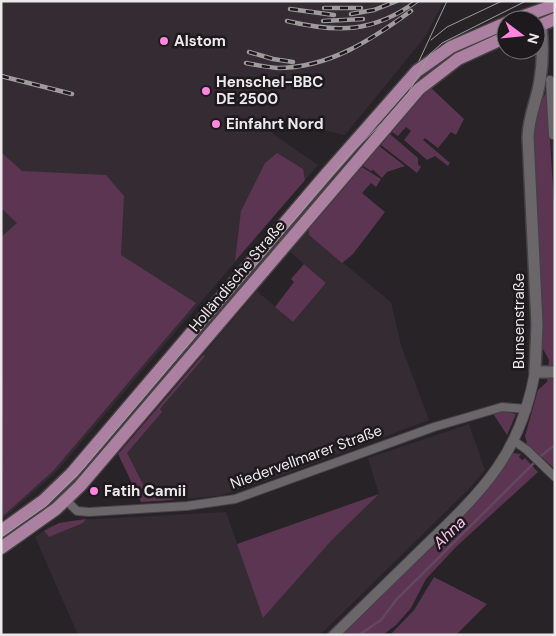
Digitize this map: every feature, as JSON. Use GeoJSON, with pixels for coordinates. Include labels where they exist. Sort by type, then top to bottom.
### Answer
{"type":"FeatureCollection","features":[{"type":"Feature","properties":{"kind":"main road"},"geometry":{"type":"LineString","coordinates":[[537,6],[555,5]]}},
{"type":"Feature","properties":{"kind":"main road","name":"Holländische Straße"},"geometry":{"type":"LineString","coordinates":[[1,530],[44,500],[72,473],[323,178],[417,71],[458,44],[496,27]]}},
{"type":"Feature","properties":{"kind":"main road","name":"Holländische Straße"},"geometry":{"type":"LineString","coordinates":[[1,548],[35,525],[66,500],[114,447],[419,89],[458,58],[496,41]]}},
{"type":"Feature","properties":{"kind":"main road","name":"Bunsenstraße"},"geometry":{"type":"LineString","coordinates":[[535,372],[538,325],[528,129],[532,104],[548,79],[544,60]]}},
{"type":"Feature","properties":{"kind":"main road"},"geometry":{"type":"LineString","coordinates":[[535,372],[555,372]]}},
{"type":"Feature","properties":{"kind":"street","name":"Bunsenstraße"},"geometry":{"type":"LineString","coordinates":[[548,79],[552,135]]}},
{"type":"Feature","properties":{"kind":"street","name":"Bunsenstraße"},"geometry":{"type":"LineString","coordinates":[[334,635],[476,496],[493,476],[514,441],[527,409],[535,372]]}},
{"type":"Feature","properties":{"kind":"street","name":"Niedervellmarer Straße"},"geometry":{"type":"LineString","coordinates":[[66,500],[78,511],[89,512],[187,506],[235,499],[434,427],[489,410],[502,407],[527,409]]}},
{"type":"Feature","properties":{"kind":"street"},"geometry":{"type":"LineString","coordinates":[[514,441],[530,453],[555,478]]}},
{"type":"Feature","properties":{"kind":"shaded area"},"geometry":{"type":"Polygon","coordinates":[[[1,1],[444,1],[425,37],[345,135],[276,119],[271,125],[273,134],[318,165],[56,472],[2,520],[1,1]]]}},
{"type":"Feature","properties":{"kind":"shaded area"},"geometry":{"type":"Polygon","coordinates":[[[430,87],[464,119],[456,135],[451,132],[438,148],[425,138],[423,140],[450,163],[448,166],[435,156],[427,160],[404,140],[411,131],[406,127],[398,136],[392,132],[430,87]]]}},
{"type":"Feature","properties":{"kind":"shaded area"},"geometry":{"type":"Polygon","coordinates":[[[547,91],[555,220],[555,469],[527,444],[525,436],[538,390],[547,382],[549,360],[543,349],[533,130],[540,103],[547,91]]]}},
{"type":"Feature","properties":{"kind":"shaded area"},"geometry":{"type":"Polygon","coordinates":[[[390,134],[418,158],[418,164],[421,167],[417,173],[381,145],[390,134]]]}},
{"type":"Feature","properties":{"kind":"shaded area"},"geometry":{"type":"Polygon","coordinates":[[[555,138],[555,202],[551,139],[555,138]]]}},
{"type":"Feature","properties":{"kind":"shaded area"},"geometry":{"type":"Polygon","coordinates":[[[379,146],[405,166],[387,172],[382,178],[373,170],[371,171],[363,166],[379,146]]]}},
{"type":"Feature","properties":{"kind":"shaded area"},"geometry":{"type":"Polygon","coordinates":[[[1,152],[22,171],[106,175],[124,196],[121,255],[196,303],[53,471],[3,516],[1,237],[17,223],[1,208],[1,152]]]}},
{"type":"Feature","properties":{"kind":"shaded area"},"geometry":{"type":"Polygon","coordinates":[[[277,153],[303,169],[305,180],[235,261],[241,211],[265,163],[277,153]]]}},
{"type":"Feature","properties":{"kind":"shaded area"},"geometry":{"type":"Polygon","coordinates":[[[362,167],[381,179],[376,187],[371,183],[362,193],[385,212],[353,254],[342,263],[309,235],[309,229],[362,167]]]}},
{"type":"Feature","properties":{"kind":"shaded area"},"geometry":{"type":"Polygon","coordinates":[[[327,179],[332,183],[60,501],[1,543],[1,535],[35,512],[327,179]]]}},
{"type":"Feature","properties":{"kind":"shaded area"},"geometry":{"type":"Polygon","coordinates":[[[309,229],[309,235],[391,302],[401,345],[429,420],[274,478],[219,496],[141,502],[119,454],[257,291],[293,322],[326,283],[290,252],[309,229]]]}},
{"type":"Feature","properties":{"kind":"shaded area"},"geometry":{"type":"Polygon","coordinates":[[[304,264],[326,283],[293,322],[275,307],[294,282],[291,279],[304,264]]]}},
{"type":"Feature","properties":{"kind":"shaded area"},"geometry":{"type":"Polygon","coordinates":[[[203,355],[205,356],[160,409],[162,412],[127,453],[148,494],[180,491],[172,500],[141,502],[118,454],[203,355]]]}},
{"type":"Feature","properties":{"kind":"shaded area"},"geometry":{"type":"Polygon","coordinates":[[[502,411],[516,414],[507,435],[492,412],[502,411]]]}},
{"type":"Feature","properties":{"kind":"shaded area"},"geometry":{"type":"Polygon","coordinates":[[[469,424],[485,470],[468,490],[320,635],[78,635],[35,537],[50,526],[75,520],[226,512],[263,617],[331,541],[379,494],[368,458],[469,424]]]}},
{"type":"Feature","properties":{"kind":"shaded area"},"geometry":{"type":"Polygon","coordinates":[[[513,453],[521,454],[519,457],[522,460],[525,458],[538,472],[457,546],[426,579],[411,608],[396,625],[383,635],[340,635],[479,498],[513,453]]]}},
{"type":"Feature","properties":{"kind":"shaded area"},"geometry":{"type":"Polygon","coordinates":[[[379,494],[331,541],[263,618],[237,544],[379,494]]]}},
{"type":"Feature","properties":{"kind":"shaded area"},"geometry":{"type":"Polygon","coordinates":[[[86,519],[83,523],[49,537],[44,531],[59,523],[86,519]]]}},
{"type":"Feature","properties":{"kind":"shaded area"},"geometry":{"type":"Polygon","coordinates":[[[420,543],[421,545],[329,635],[325,635],[420,543]]]}},
{"type":"Feature","properties":{"kind":"shaded area"},"geometry":{"type":"Polygon","coordinates":[[[434,577],[487,604],[456,635],[390,635],[414,610],[434,577]]]}},
{"type":"Feature","properties":{"kind":"waterway","name":"Ahna"},"geometry":{"type":"LineString","coordinates":[[359,635],[381,620],[396,600],[542,455],[555,445]]}},
{"type":"Feature","properties":{"kind":"tram line"},"geometry":{"type":"LineString","coordinates":[[419,61],[447,1]]}},
{"type":"Feature","properties":{"kind":"tram line"},"geometry":{"type":"LineString","coordinates":[[431,40],[447,27],[502,1]]}},
{"type":"Feature","properties":{"kind":"tram line"},"geometry":{"type":"LineString","coordinates":[[1,537],[46,506],[82,470],[351,153],[380,125],[409,92],[429,55],[442,43],[526,1]]}},
{"type":"Feature","properties":{"kind":"railway"},"geometry":{"type":"LineString","coordinates":[[351,14],[374,10],[397,1]]}},
{"type":"Feature","properties":{"kind":"railway"},"geometry":{"type":"LineString","coordinates":[[287,21],[323,27],[355,28],[385,19],[401,12],[417,1]]}},
{"type":"Feature","properties":{"kind":"railway"},"geometry":{"type":"LineString","coordinates":[[324,8],[361,8]]}},
{"type":"Feature","properties":{"kind":"railway"},"geometry":{"type":"LineString","coordinates":[[290,9],[334,15]]}},
{"type":"Feature","properties":{"kind":"railway"},"geometry":{"type":"LineString","coordinates":[[246,63],[277,68],[296,67],[332,58],[365,42],[411,11]]}},
{"type":"Feature","properties":{"kind":"railway"},"geometry":{"type":"LineString","coordinates":[[323,21],[363,19]]}},
{"type":"Feature","properties":{"kind":"railway"},"geometry":{"type":"LineString","coordinates":[[249,52],[273,59],[293,62]]}},
{"type":"Feature","properties":{"kind":"railway"},"geometry":{"type":"LineString","coordinates":[[1,76],[72,94]]}},
{"type":"Feature","properties":{"kind":"place","name":"Alstom"},"geometry":{"type":"Point","coordinates":[164,41]}},
{"type":"Feature","properties":{"kind":"place","name":"Henschel-BBC DE 2500"},"geometry":{"type":"Point","coordinates":[206,91]}},
{"type":"Feature","properties":{"kind":"place","name":"Einfahrt Nord"},"geometry":{"type":"Point","coordinates":[216,124]}},
{"type":"Feature","properties":{"kind":"place","name":"Fatih Camii"},"geometry":{"type":"Point","coordinates":[94,491]}}]}
